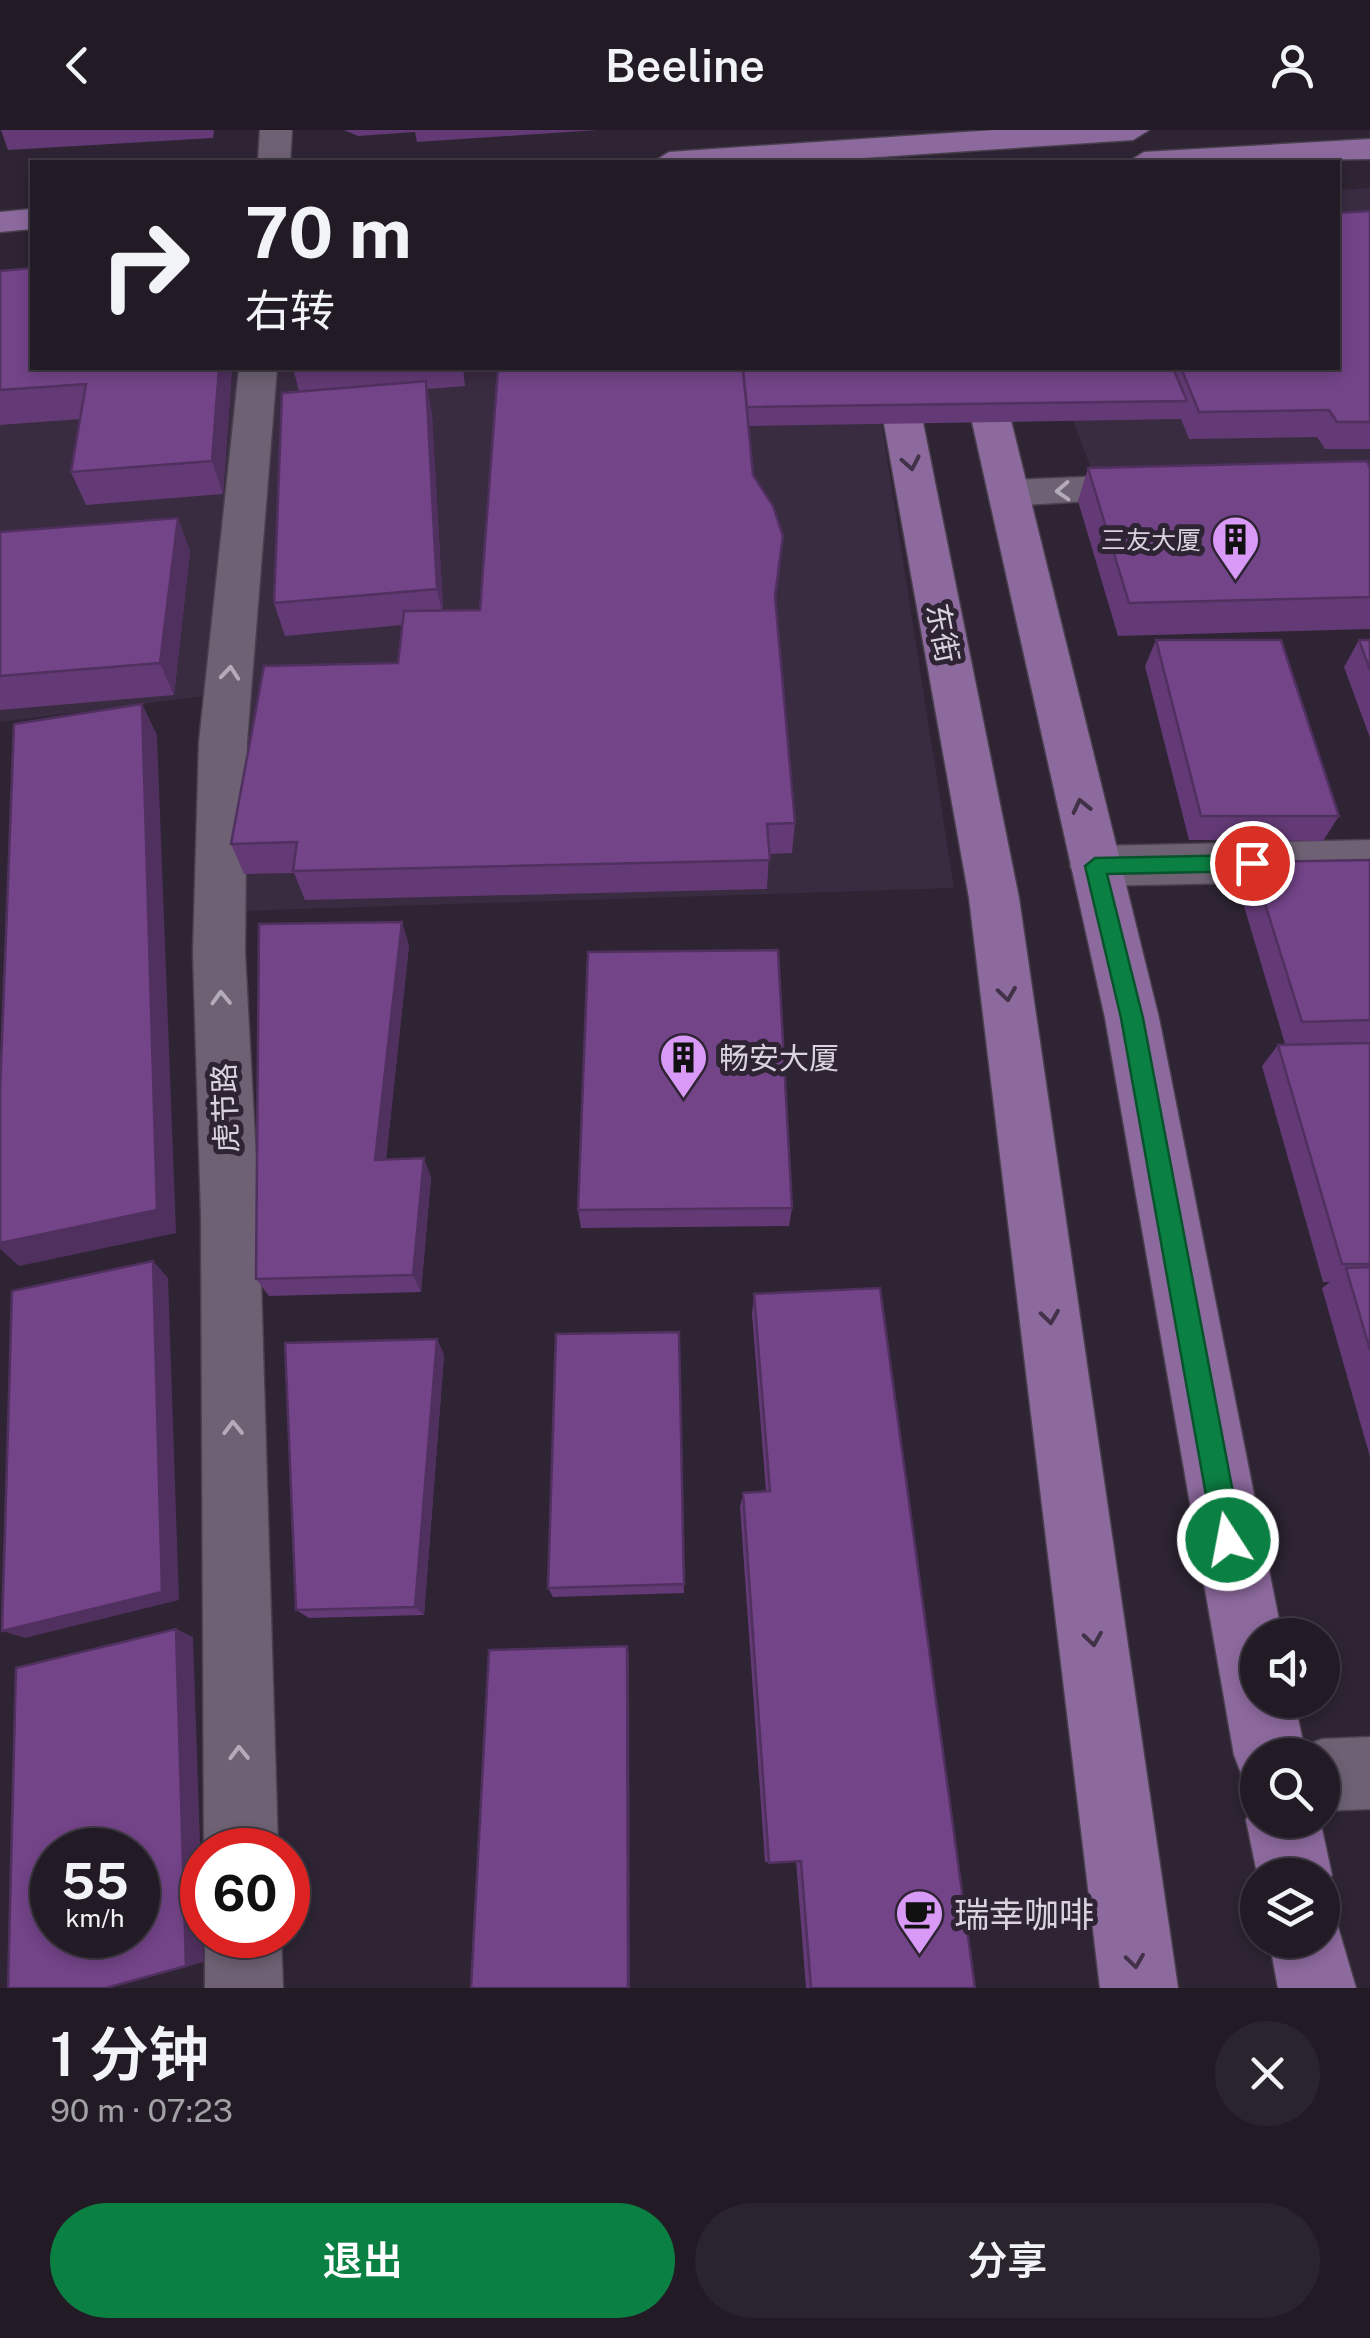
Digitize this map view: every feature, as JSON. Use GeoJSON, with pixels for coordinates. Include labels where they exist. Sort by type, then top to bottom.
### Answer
{"type":"FeatureCollection","features":[{"type":"Feature","properties":{"kind":"main road"},"geometry":{"type":"LineString","coordinates":[[693,160],[1132,130]]}},
{"type":"Feature","properties":{"kind":"main road"},"geometry":{"type":"LineString","coordinates":[[1180,160],[1370,149]]}},
{"type":"Feature","properties":{"kind":"main road"},"geometry":{"type":"LineString","coordinates":[[0,222],[30,219]]}},
{"type":"Feature","properties":{"kind":"main road"},"geometry":{"type":"LineString","coordinates":[[0,254],[30,252]]}},
{"type":"Feature","properties":{"kind":"main road","name":"东街"},"geometry":{"type":"LineString","coordinates":[[893,370],[994,898],[1139,1988]]}},
{"type":"Feature","properties":{"kind":"main road"},"geometry":{"type":"LineString","coordinates":[[978,370],[1132,1018],[1244,1618]]}},
{"type":"Feature","properties":{"kind":"main road"},"geometry":{"type":"LineString","coordinates":[[1311,1958],[1317,1988]]}},
{"type":"Feature","properties":{"kind":"street"},"geometry":{"type":"LineString","coordinates":[[274,160],[276,130]]}},
{"type":"Feature","properties":{"kind":"street","name":"虎节路"},"geometry":{"type":"LineString","coordinates":[[241,1828],[230,1214],[220,954],[223,742],[258,370]]}},
{"type":"Feature","properties":{"kind":"street"},"geometry":{"type":"LineString","coordinates":[[1008,494],[1187,486]]}},
{"type":"Feature","properties":{"kind":"street"},"geometry":{"type":"LineString","coordinates":[[1095,866],[1370,860]]}},
{"type":"Feature","properties":{"kind":"street"},"geometry":{"type":"LineString","coordinates":[[1340,1774],[1370,1773]]}},
{"type":"Feature","properties":{"kind":"street"},"geometry":{"type":"LineString","coordinates":[[243,1958],[244,1988]]}},
{"type":"Feature","properties":{"kind":"shaded area"},"geometry":{"type":"Polygon","coordinates":[[[1370,188],[1370,513],[1102,497],[1054,370],[1340,370],[1340,190],[1370,188]]]}},
{"type":"Feature","properties":{"kind":"shaded area"},"geometry":{"type":"Polygon","coordinates":[[[0,292],[30,370],[873,370],[954,888],[241,911],[230,876],[253,690],[0,722],[0,292]]]}},
{"type":"Feature","properties":{"kind":"building"},"geometry":{"type":"Polygon","coordinates":[[[1370,211],[1370,422],[1337,422],[1329,410],[1199,412],[1182,370],[1340,370],[1340,213],[1370,211]]]}},
{"type":"Feature","properties":{"kind":"building"},"geometry":{"type":"Polygon","coordinates":[[[30,268],[30,370],[219,370],[212,461],[71,472],[86,384],[0,390],[0,271],[30,268]]]}},
{"type":"Feature","properties":{"kind":"building"},"geometry":{"type":"Polygon","coordinates":[[[498,370],[743,370],[753,475],[773,506],[783,536],[775,596],[795,823],[767,824],[770,860],[293,871],[297,842],[231,844],[264,666],[398,663],[404,611],[480,610],[498,370]]]}},
{"type":"Feature","properties":{"kind":"building"},"geometry":{"type":"Polygon","coordinates":[[[743,370],[1174,370],[1187,401],[747,407],[743,370]]]}},
{"type":"Feature","properties":{"kind":"building"},"geometry":{"type":"Polygon","coordinates":[[[426,381],[437,589],[274,603],[282,393],[426,381]]]}},
{"type":"Feature","properties":{"kind":"building","name":"三友大厦"},"geometry":{"type":"Polygon","coordinates":[[[1367,461],[1370,597],[1129,603],[1088,468],[1367,461]]]}},
{"type":"Feature","properties":{"kind":"building"},"geometry":{"type":"Polygon","coordinates":[[[178,518],[160,663],[0,676],[0,532],[178,518]]]}},
{"type":"Feature","properties":{"kind":"building"},"geometry":{"type":"Polygon","coordinates":[[[1156,640],[1281,640],[1339,816],[1201,816],[1156,640]]]}},
{"type":"Feature","properties":{"kind":"building"},"geometry":{"type":"Polygon","coordinates":[[[1359,640],[1370,640],[1370,670],[1359,640]]]}},
{"type":"Feature","properties":{"kind":"building"},"geometry":{"type":"Polygon","coordinates":[[[142,704],[157,1210],[0,1243],[0,1093],[14,724],[142,704]]]}},
{"type":"Feature","properties":{"kind":"building"},"geometry":{"type":"Polygon","coordinates":[[[1370,860],[1370,1020],[1302,1022],[1252,862],[1370,860]]]}},
{"type":"Feature","properties":{"kind":"building"},"geometry":{"type":"Polygon","coordinates":[[[402,922],[375,1160],[424,1158],[413,1275],[256,1279],[259,924],[402,922]]]}},
{"type":"Feature","properties":{"kind":"building","name":"畅安大厦"},"geometry":{"type":"Polygon","coordinates":[[[778,950],[792,1208],[578,1210],[588,952],[778,950]]]}},
{"type":"Feature","properties":{"kind":"building"},"geometry":{"type":"Polygon","coordinates":[[[1370,1043],[1370,1264],[1342,1264],[1278,1045],[1370,1043]]]}},
{"type":"Feature","properties":{"kind":"building"},"geometry":{"type":"Polygon","coordinates":[[[153,1261],[162,1592],[2,1631],[12,1291],[153,1261]]]}},
{"type":"Feature","properties":{"kind":"building"},"geometry":{"type":"Polygon","coordinates":[[[1370,1267],[1370,1350],[1346,1268],[1370,1267]]]}},
{"type":"Feature","properties":{"kind":"building"},"geometry":{"type":"Polygon","coordinates":[[[880,1288],[975,1988],[811,1988],[801,1861],[769,1863],[743,1493],[770,1491],[754,1294],[880,1288]]]}},
{"type":"Feature","properties":{"kind":"building"},"geometry":{"type":"Polygon","coordinates":[[[679,1332],[684,1584],[548,1588],[556,1334],[679,1332]]]}},
{"type":"Feature","properties":{"kind":"building"},"geometry":{"type":"Polygon","coordinates":[[[437,1339],[415,1607],[296,1610],[285,1343],[437,1339]]]}},
{"type":"Feature","properties":{"kind":"building"},"geometry":{"type":"Polygon","coordinates":[[[176,1629],[182,1828],[180,1958],[186,1958],[186,1966],[106,1988],[8,1988],[16,1668],[176,1629]]]}},
{"type":"Feature","properties":{"kind":"building"},"geometry":{"type":"Polygon","coordinates":[[[627,1646],[628,1988],[471,1988],[489,1650],[627,1646]]]}},
{"type":"Feature","properties":{"kind":"place","name":"三友大厦"},"geometry":{"type":"Point","coordinates":[1236,582]}},
{"type":"Feature","properties":{"kind":"place","name":"畅安大厦"},"geometry":{"type":"Point","coordinates":[684,1100]}},
{"type":"Feature","properties":{"kind":"place","name":"瑞幸咖啡"},"geometry":{"type":"Point","coordinates":[919,1956]}},
{"type":"Feature","properties":{"kind":"route"},"geometry":{"type":"LineString","coordinates":[[1228,1540],[1132,1018],[1095,866],[1252,863]]}}]}
